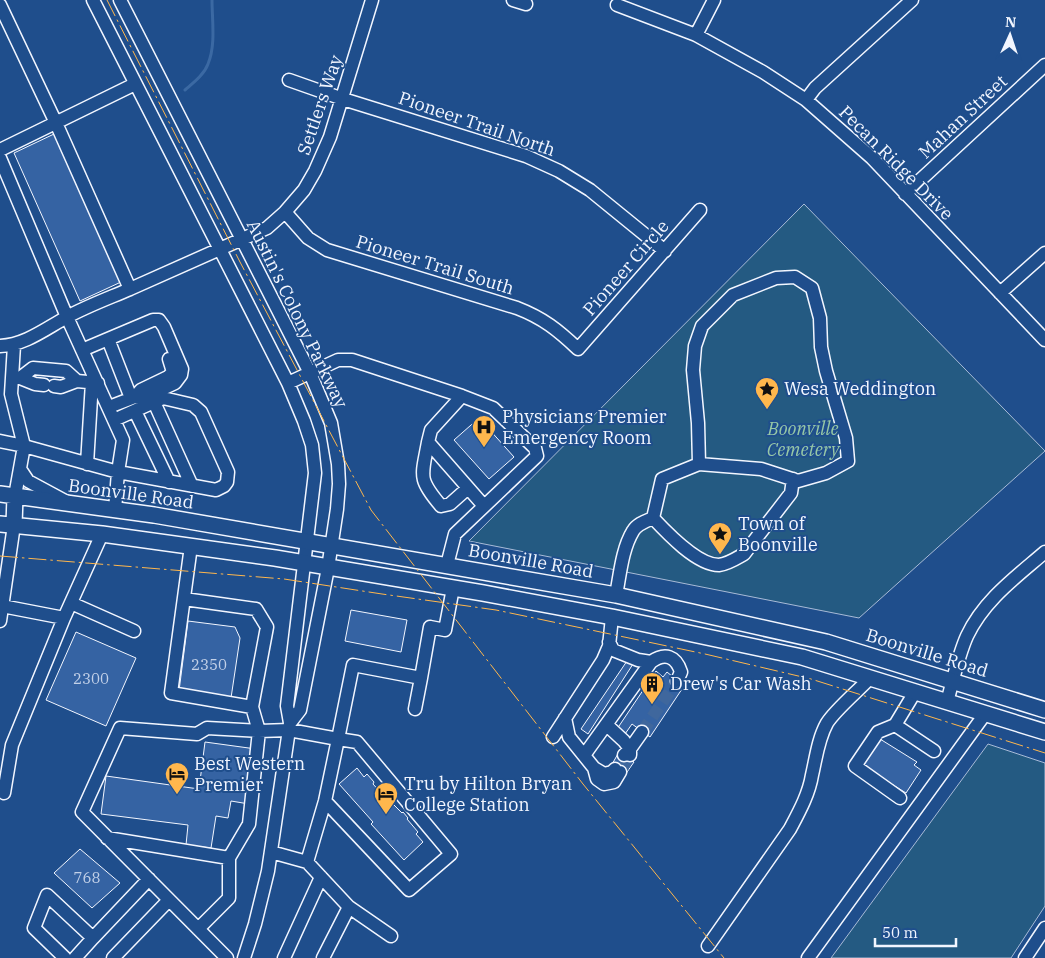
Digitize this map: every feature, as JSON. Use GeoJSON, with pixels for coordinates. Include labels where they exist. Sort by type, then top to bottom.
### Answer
{"type":"FeatureCollection","features":[{"type":"Feature","properties":{"kind":"main road","name":"Boonville Road"},"geometry":{"type":"LineString","coordinates":[[7,495],[308,540],[616,596],[826,642],[1045,710]]}},
{"type":"Feature","properties":{"kind":"main road"},"geometry":{"type":"LineString","coordinates":[[7,495],[7,525],[102,534],[305,563],[612,617],[802,657],[1045,732]]}},
{"type":"Feature","properties":{"kind":"main road"},"geometry":{"type":"LineString","coordinates":[[612,617],[616,596]]}},
{"type":"Feature","properties":{"kind":"street","name":"Austin's Colony Parkway"},"geometry":{"type":"LineString","coordinates":[[93,0],[288,383],[304,421],[313,454],[315,473],[287,706],[290,727],[268,871],[255,924],[244,958]]}},
{"type":"Feature","properties":{"kind":"street","name":"Austin's Colony Parkway"},"geometry":{"type":"LineString","coordinates":[[120,0],[237,242],[310,373],[331,423],[338,464],[337,509],[328,568],[300,710],[290,727]]}},
{"type":"Feature","properties":{"kind":"street","name":"Settlers Way"},"geometry":{"type":"LineString","coordinates":[[14,345],[42,332],[67,317],[267,228],[285,212],[304,190],[315,171],[330,137],[372,0]]}},
{"type":"Feature","properties":{"kind":"street"},"geometry":{"type":"LineString","coordinates":[[513,0],[526,4]]}},
{"type":"Feature","properties":{"kind":"street"},"geometry":{"type":"LineString","coordinates":[[696,34],[714,0]]}},
{"type":"Feature","properties":{"kind":"street"},"geometry":{"type":"LineString","coordinates":[[806,100],[815,88],[912,0]]}},
{"type":"Feature","properties":{"kind":"street"},"geometry":{"type":"LineString","coordinates":[[0,5],[56,123],[130,289]]}},
{"type":"Feature","properties":{"kind":"street","name":"Pecan Ridge Drive"},"geometry":{"type":"LineString","coordinates":[[617,5],[696,34],[806,100],[872,158],[1045,340]]}},
{"type":"Feature","properties":{"kind":"street","name":"Mahan Street"},"geometry":{"type":"LineString","coordinates":[[905,194],[1045,65]]}},
{"type":"Feature","properties":{"kind":"street","name":"Pioneer Trail North"},"geometry":{"type":"LineString","coordinates":[[289,80],[343,99],[526,156],[559,171],[590,190],[664,251]]}},
{"type":"Feature","properties":{"kind":"street"},"geometry":{"type":"LineString","coordinates":[[0,150],[136,84]]}},
{"type":"Feature","properties":{"kind":"street"},"geometry":{"type":"LineString","coordinates":[[0,158],[95,382],[109,407],[123,440],[118,472],[116,510]]}},
{"type":"Feature","properties":{"kind":"street","name":"Pioneer Circle"},"geometry":{"type":"LineString","coordinates":[[578,348],[700,210]]}},
{"type":"Feature","properties":{"kind":"street","name":"Pioneer Trail South"},"geometry":{"type":"LineString","coordinates":[[285,212],[308,238],[327,250],[517,308],[537,316],[556,328],[578,348]]}},
{"type":"Feature","properties":{"kind":"street"},"geometry":{"type":"LineString","coordinates":[[1000,293],[1045,252]]}},
{"type":"Feature","properties":{"kind":"street"},"geometry":{"type":"LineString","coordinates":[[653,518],[662,479],[699,464],[761,469],[798,481],[826,473],[848,461],[846,438],[826,371],[821,346],[820,318],[812,288],[795,277],[776,278],[732,295],[702,326],[695,346],[692,370],[698,424],[699,464]]}},
{"type":"Feature","properties":{"kind":"street"},"geometry":{"type":"LineString","coordinates":[[82,350],[153,320],[173,372],[168,377],[141,390],[134,402],[114,420]]}},
{"type":"Feature","properties":{"kind":"street"},"geometry":{"type":"LineString","coordinates":[[108,339],[169,482]]}},
{"type":"Feature","properties":{"kind":"street"},"geometry":{"type":"LineString","coordinates":[[0,346],[14,345],[17,378]]}},
{"type":"Feature","properties":{"kind":"street"},"geometry":{"type":"LineString","coordinates":[[288,383],[338,360],[352,360],[493,408],[535,448],[537,456],[456,534],[447,565]]}},
{"type":"Feature","properties":{"kind":"street"},"geometry":{"type":"LineString","coordinates":[[7,495],[20,469],[24,446],[6,393],[17,378],[33,368],[66,371],[77,381]]}},
{"type":"Feature","properties":{"kind":"street"},"geometry":{"type":"LineString","coordinates":[[17,378],[35,384],[61,386],[77,381],[95,382]]}},
{"type":"Feature","properties":{"kind":"street"},"geometry":{"type":"LineString","coordinates":[[87,464],[95,382]]}},
{"type":"Feature","properties":{"kind":"street"},"geometry":{"type":"LineString","coordinates":[[462,396],[431,430],[422,478],[428,491],[441,506],[450,504],[468,488]]}},
{"type":"Feature","properties":{"kind":"street"},"geometry":{"type":"LineString","coordinates":[[0,441],[118,472],[169,482],[216,490],[227,482],[228,472],[198,408],[163,398],[154,402],[134,402],[109,407]]}},
{"type":"Feature","properties":{"kind":"street"},"geometry":{"type":"LineString","coordinates":[[154,402],[192,486]]}},
{"type":"Feature","properties":{"kind":"street"},"geometry":{"type":"LineString","coordinates":[[428,442],[484,506]]}},
{"type":"Feature","properties":{"kind":"street"},"geometry":{"type":"LineString","coordinates":[[20,469],[28,481],[72,504]]}},
{"type":"Feature","properties":{"kind":"street"},"geometry":{"type":"LineString","coordinates":[[653,518],[674,541],[705,562],[719,565],[744,554],[791,493],[793,479]]}},
{"type":"Feature","properties":{"kind":"street"},"geometry":{"type":"LineString","coordinates":[[616,596],[625,552],[634,529],[653,518]]}},
{"type":"Feature","properties":{"kind":"street"},"geometry":{"type":"LineString","coordinates":[[0,621],[7,525]]}},
{"type":"Feature","properties":{"kind":"street"},"geometry":{"type":"LineString","coordinates":[[4,794],[12,745],[64,618],[102,534]]}},
{"type":"Feature","properties":{"kind":"street"},"geometry":{"type":"LineString","coordinates":[[191,546],[171,693],[252,707]]}},
{"type":"Feature","properties":{"kind":"street"},"geometry":{"type":"LineString","coordinates":[[947,702],[967,636],[980,615],[995,595],[1045,552]]}},
{"type":"Feature","properties":{"kind":"street"},"geometry":{"type":"LineString","coordinates":[[415,709],[430,628],[446,630],[453,588]]}},
{"type":"Feature","properties":{"kind":"street"},"geometry":{"type":"LineString","coordinates":[[184,599],[256,609],[266,627],[252,707],[259,731],[249,824],[229,858],[229,898],[198,929]]}},
{"type":"Feature","properties":{"kind":"street"},"geometry":{"type":"LineString","coordinates":[[71,603],[134,631]]}},
{"type":"Feature","properties":{"kind":"street"},"geometry":{"type":"LineString","coordinates":[[2,606],[64,618]]}},
{"type":"Feature","properties":{"kind":"street"},"geometry":{"type":"LineString","coordinates":[[553,737],[604,660],[609,642],[612,617]]}},
{"type":"Feature","properties":{"kind":"street"},"geometry":{"type":"LineString","coordinates":[[609,642],[612,650],[638,660],[651,662]]}},
{"type":"Feature","properties":{"kind":"street"},"geometry":{"type":"LineString","coordinates":[[585,754],[651,662],[658,657],[671,657],[678,662],[681,672],[677,681]]}},
{"type":"Feature","properties":{"kind":"street"},"geometry":{"type":"LineString","coordinates":[[307,862],[325,801],[353,665],[421,678]]}},
{"type":"Feature","properties":{"kind":"street"},"geometry":{"type":"LineString","coordinates":[[708,946],[790,829],[800,810],[812,776],[820,742],[828,723],[870,678]]}},
{"type":"Feature","properties":{"kind":"street"},"geometry":{"type":"LineString","coordinates":[[900,798],[855,766],[878,732],[895,725],[915,692]]}},
{"type":"Feature","properties":{"kind":"street"},"geometry":{"type":"LineString","coordinates":[[808,958],[985,714]]}},
{"type":"Feature","properties":{"kind":"street"},"geometry":{"type":"LineString","coordinates":[[565,718],[569,737],[585,754],[594,768],[597,779],[604,784],[614,782],[617,770]]}},
{"type":"Feature","properties":{"kind":"street"},"geometry":{"type":"LineString","coordinates":[[895,725],[934,751]]}},
{"type":"Feature","properties":{"kind":"street"},"geometry":{"type":"LineString","coordinates":[[227,958],[82,812],[120,728],[197,734],[207,728],[259,731],[290,727],[357,742],[451,854],[408,890],[325,801]]}},
{"type":"Feature","properties":{"kind":"street"},"geometry":{"type":"LineString","coordinates":[[605,728],[610,728],[624,741],[627,754],[642,732]]}},
{"type":"Feature","properties":{"kind":"street"},"geometry":{"type":"LineString","coordinates":[[107,838],[229,858]]}},
{"type":"Feature","properties":{"kind":"street"},"geometry":{"type":"LineString","coordinates":[[271,852],[307,862],[349,907],[391,936]]}},
{"type":"Feature","properties":{"kind":"street"},"geometry":{"type":"LineString","coordinates":[[284,958],[321,877]]}},
{"type":"Feature","properties":{"kind":"street"},"geometry":{"type":"LineString","coordinates":[[75,958],[149,879]]}},
{"type":"Feature","properties":{"kind":"street"},"geometry":{"type":"LineString","coordinates":[[66,958],[34,928],[47,895],[93,938]]}},
{"type":"Feature","properties":{"kind":"street"},"geometry":{"type":"LineString","coordinates":[[113,958],[169,900]]}},
{"type":"Feature","properties":{"kind":"street"},"geometry":{"type":"LineString","coordinates":[[323,958],[349,907]]}},
{"type":"Feature","properties":{"kind":"street"},"geometry":{"type":"LineString","coordinates":[[1026,958],[1043,937]]}},
{"type":"Feature","properties":{"kind":"green space","name":"Boonville Cemetery"},"geometry":{"type":"Polygon","coordinates":[[[804,204],[1045,451],[859,618],[469,541],[804,204]]]}},
{"type":"Feature","properties":{"kind":"green space"},"geometry":{"type":"Polygon","coordinates":[[[988,744],[1045,763],[1045,906],[1011,958],[831,958],[988,744]]]}},
{"type":"Feature","properties":{"kind":"building"},"geometry":{"type":"Polygon","coordinates":[[[54,134],[121,282],[80,301],[14,153],[54,134]]]}},
{"type":"Feature","properties":{"kind":"building","name":"Physicians Premier Emergency Room"},"geometry":{"type":"Polygon","coordinates":[[[479,418],[514,457],[489,479],[454,440],[479,418]]]}},
{"type":"Feature","properties":{"kind":"building"},"geometry":{"type":"Polygon","coordinates":[[[351,610],[407,620],[401,652],[345,641],[351,610]]]}},
{"type":"Feature","properties":{"kind":"building"},"geometry":{"type":"Polygon","coordinates":[[[188,621],[235,627],[240,638],[231,698],[179,691],[188,621]]]}},
{"type":"Feature","properties":{"kind":"building"},"geometry":{"type":"Polygon","coordinates":[[[76,632],[136,658],[106,726],[46,700],[76,632]]]}},
{"type":"Feature","properties":{"kind":"building"},"geometry":{"type":"Polygon","coordinates":[[[627,661],[633,664],[588,734],[581,729],[627,661]]]}},
{"type":"Feature","properties":{"kind":"building","name":"Drew's Car Wash"},"geometry":{"type":"Polygon","coordinates":[[[656,671],[663,677],[667,672],[684,686],[650,737],[632,724],[625,734],[617,729],[656,671]]]}},
{"type":"Feature","properties":{"kind":"building"},"geometry":{"type":"Polygon","coordinates":[[[880,739],[917,762],[914,765],[921,770],[906,793],[863,766],[880,739]]]}},
{"type":"Feature","properties":{"kind":"building","name":"Best Western Premier"},"geometry":{"type":"Polygon","coordinates":[[[205,742],[256,749],[249,804],[231,801],[228,818],[216,816],[211,848],[186,845],[188,825],[101,814],[106,776],[199,789],[205,742]]]}},
{"type":"Feature","properties":{"kind":"building"},"geometry":{"type":"Polygon","coordinates":[[[619,752],[634,762],[625,775],[611,766],[619,752]]]}},
{"type":"Feature","properties":{"kind":"building","name":"Tru by Hilton Bryan College Station"},"geometry":{"type":"Polygon","coordinates":[[[357,768],[364,777],[367,774],[374,782],[373,784],[392,805],[403,812],[418,832],[416,834],[423,842],[404,860],[371,824],[373,822],[339,784],[357,768]]]}},
{"type":"Feature","properties":{"kind":"building"},"geometry":{"type":"Polygon","coordinates":[[[80,849],[120,883],[92,908],[54,873],[80,849]]]}},
{"type":"Feature","properties":{"kind":"waterway"},"geometry":{"type":"LineString","coordinates":[[185,90],[204,72],[208,64],[213,41],[212,0]]}},
{"type":"Feature","properties":{"kind":"tunnel"},"geometry":{"type":"LineString","coordinates":[[642,732],[677,681]]}},
{"type":"Feature","properties":{"kind":"tunnel"},"geometry":{"type":"LineString","coordinates":[[620,772],[628,758]]}},
{"type":"Feature","properties":{"kind":"power"},"geometry":{"type":"LineString","coordinates":[[107,0],[240,262],[371,510],[583,784],[724,958]]}},
{"type":"Feature","properties":{"kind":"power"},"geometry":{"type":"LineString","coordinates":[[0,556],[284,579],[496,610],[705,654],[811,679],[1045,753]]}},
{"type":"Feature","properties":{"kind":"place","name":"Wesa Weddington"},"geometry":{"type":"Point","coordinates":[767,410]}},
{"type":"Feature","properties":{"kind":"place","name":"Physicians Premier Emergency Room"},"geometry":{"type":"Point","coordinates":[484,448]}},
{"type":"Feature","properties":{"kind":"place","name":"Town of Boonville"},"geometry":{"type":"Point","coordinates":[720,555]}},
{"type":"Feature","properties":{"kind":"place","name":"Drew's Car Wash"},"geometry":{"type":"Point","coordinates":[652,705]}},
{"type":"Feature","properties":{"kind":"place","name":"Best Western Premier"},"geometry":{"type":"Point","coordinates":[177,795]}},
{"type":"Feature","properties":{"kind":"place","name":"Tru by Hilton Bryan College Station"},"geometry":{"type":"Point","coordinates":[386,815]}}]}
